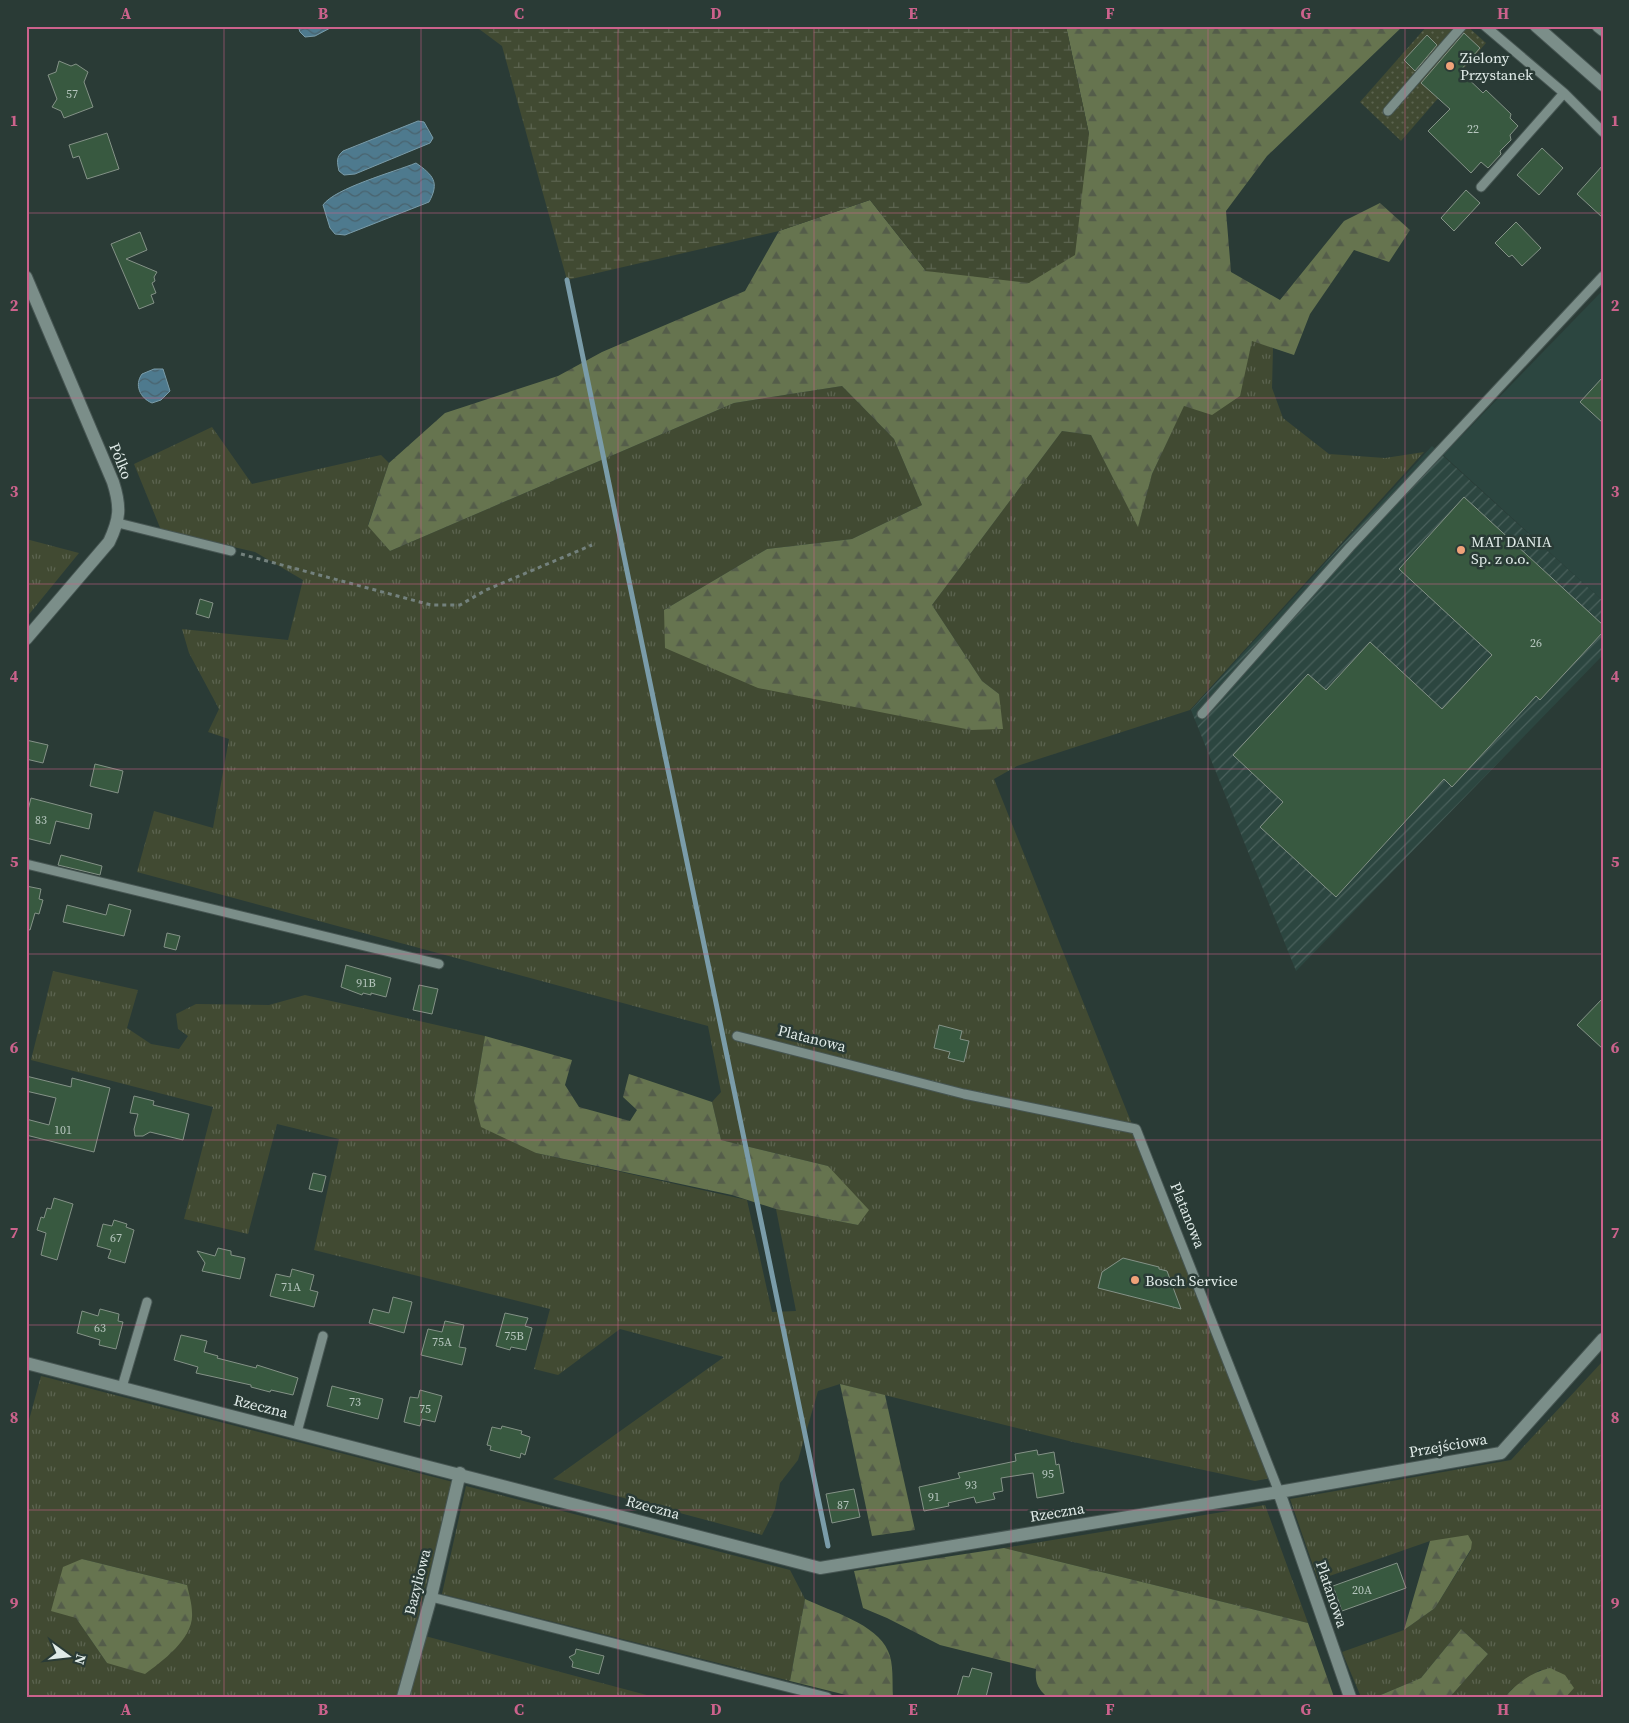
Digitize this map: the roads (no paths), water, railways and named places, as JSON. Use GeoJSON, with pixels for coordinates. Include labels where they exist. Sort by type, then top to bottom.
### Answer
{"type":"FeatureCollection","features":[{"type":"Feature","properties":{"kind":"street"},"geometry":{"type":"LineString","coordinates":[[1536,26],[1603,85]]}},
{"type":"Feature","properties":{"kind":"street"},"geometry":{"type":"LineString","coordinates":[[1598,26],[1603,30]]}},
{"type":"Feature","properties":{"kind":"street","name":"Pólko"},"geometry":{"type":"LineString","coordinates":[[26,277],[113,482],[118,502],[118,523],[109,542],[91,566],[26,640]]}},
{"type":"Feature","properties":{"kind":"street","name":"Przejściowa"},"geometry":{"type":"LineString","coordinates":[[1279,1492],[1501,1453],[1603,1339]]}},
{"type":"Feature","properties":{"kind":"street","name":"Rzeczna"},"geometry":{"type":"LineString","coordinates":[[26,1363],[820,1568],[1279,1492]]}},
{"type":"Feature","properties":{"kind":"street","name":"Bazyliowa"},"geometry":{"type":"LineString","coordinates":[[403,1697],[431,1597],[460,1474]]}},
{"type":"Feature","properties":{"kind":"street","name":"Platanowa"},"geometry":{"type":"LineString","coordinates":[[1279,1492],[1350,1697]]}},
{"type":"Feature","properties":{"kind":"lane"},"geometry":{"type":"LineString","coordinates":[[1388,111],[1462,26]]}},
{"type":"Feature","properties":{"kind":"lane"},"geometry":{"type":"LineString","coordinates":[[1485,26],[1564,93],[1603,132]]}},
{"type":"Feature","properties":{"kind":"lane"},"geometry":{"type":"LineString","coordinates":[[1481,187],[1564,93]]}},
{"type":"Feature","properties":{"kind":"lane"},"geometry":{"type":"LineString","coordinates":[[1202,714],[1350,547],[1603,276]]}},
{"type":"Feature","properties":{"kind":"lane"},"geometry":{"type":"LineString","coordinates":[[118,523],[231,551]]}},
{"type":"Feature","properties":{"kind":"lane"},"geometry":{"type":"LineString","coordinates":[[26,864],[439,964]]}},
{"type":"Feature","properties":{"kind":"lane","name":"Platanowa"},"geometry":{"type":"LineString","coordinates":[[737,1036],[964,1094],[1136,1129],[1279,1492]]}},
{"type":"Feature","properties":{"kind":"lane"},"geometry":{"type":"LineString","coordinates":[[122,1387],[147,1302]]}},
{"type":"Feature","properties":{"kind":"lane"},"geometry":{"type":"LineString","coordinates":[[297,1432],[323,1336]]}},
{"type":"Feature","properties":{"kind":"lane"},"geometry":{"type":"LineString","coordinates":[[431,1597],[828,1697]]}},
{"type":"Feature","properties":{"kind":"water"},"geometry":{"type":"Polygon","coordinates":[[[298,26],[334,26],[315,36],[305,37],[300,32],[298,26]]]}},
{"type":"Feature","properties":{"kind":"water"},"geometry":{"type":"Polygon","coordinates":[[[418,121],[424,122],[433,138],[430,143],[355,174],[344,175],[339,171],[339,155],[343,151],[418,121]]]}},
{"type":"Feature","properties":{"kind":"water"},"geometry":{"type":"Polygon","coordinates":[[[416,163],[427,171],[433,180],[434,189],[429,202],[345,235],[335,234],[330,228],[323,205],[330,199],[366,181],[416,163]]]}},
{"type":"Feature","properties":{"kind":"water"},"geometry":{"type":"Polygon","coordinates":[[[154,369],[163,369],[170,391],[161,400],[152,403],[141,395],[138,382],[142,374],[154,369]]]}},
{"type":"Feature","properties":{"kind":"waterway"},"geometry":{"type":"LineString","coordinates":[[567,280],[828,1546]]}},
{"type":"Feature","properties":{"kind":"place","name":"Zielony Przystanek"},"geometry":{"type":"Point","coordinates":[1450,66]}},
{"type":"Feature","properties":{"kind":"place","name":"MAT DANIA Sp. z o.o."},"geometry":{"type":"Point","coordinates":[1461,550]}},
{"type":"Feature","properties":{"kind":"place","name":"Bosch Service"},"geometry":{"type":"Point","coordinates":[1135,1280]}}]}
